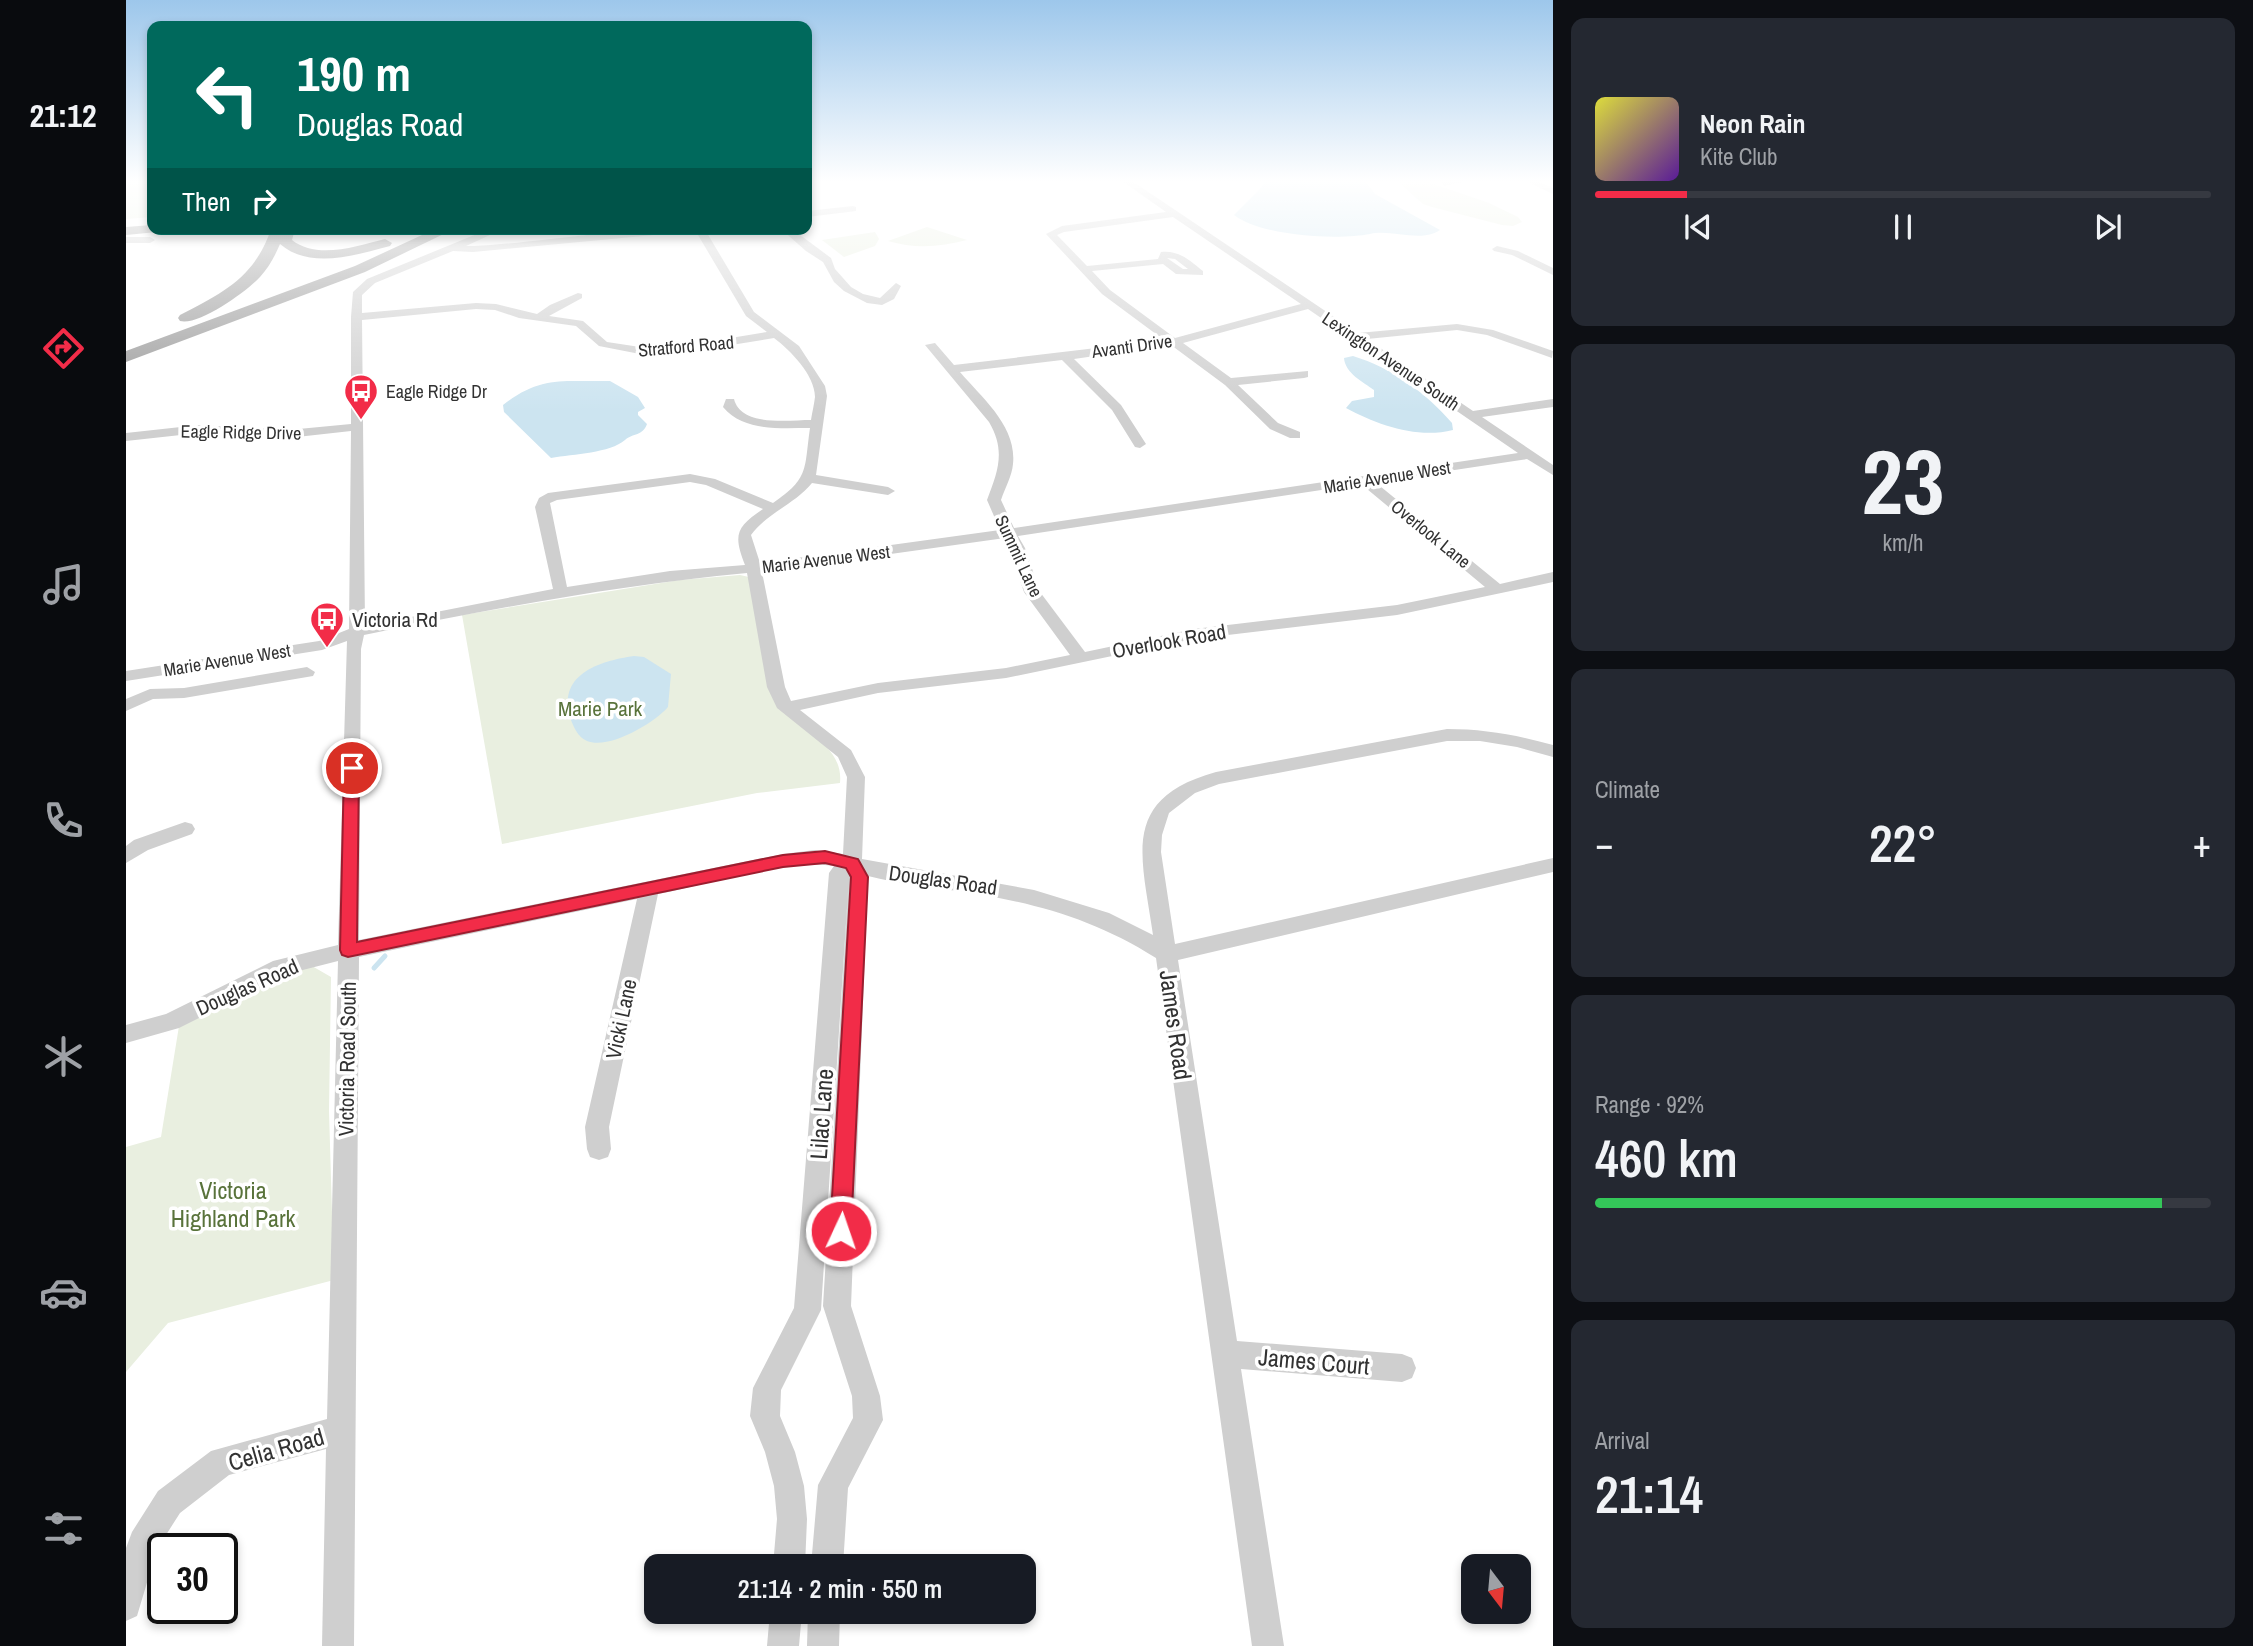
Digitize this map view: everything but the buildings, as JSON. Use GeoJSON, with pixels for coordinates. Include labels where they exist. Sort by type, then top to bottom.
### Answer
{"type":"FeatureCollection","features":[{"type":"Feature","properties":{"kind":"highway"},"geometry":{"type":"LineString","coordinates":[[126,344],[202,310],[240,287],[259,271],[268,258]]}},
{"type":"Feature","properties":{"kind":"highway"},"geometry":{"type":"LineString","coordinates":[[126,349],[368,258]]}},
{"type":"Feature","properties":{"kind":"highway"},"geometry":{"type":"LineString","coordinates":[[126,357],[384,258]]}},
{"type":"Feature","properties":{"kind":"highway"},"geometry":{"type":"LineString","coordinates":[[294,294],[392,258]]}},
{"type":"Feature","properties":{"kind":"street","name":"Victoria Road South"},"geometry":{"type":"LineString","coordinates":[[338,1646],[353,649],[357,632],[357,294],[363,285],[427,258]]}},
{"type":"Feature","properties":{"kind":"street"},"geometry":{"type":"LineString","coordinates":[[717,258],[750,314],[795,348],[819,386],[821,396],[809,478],[797,493],[753,522],[744,535],[744,546],[754,568],[776,687],[786,708]]}},
{"type":"Feature","properties":{"kind":"street"},"geometry":{"type":"LineString","coordinates":[[823,258],[845,287],[867,301],[887,300],[894,293],[896,286]]}},
{"type":"Feature","properties":{"kind":"street"},"geometry":{"type":"LineString","coordinates":[[1073,258],[1106,292],[1229,382],[1274,426],[1295,435]]}},
{"type":"Feature","properties":{"kind":"street","name":"Lexington Avenue South"},"geometry":{"type":"LineString","coordinates":[[1238,258],[1553,471]]}},
{"type":"Feature","properties":{"kind":"street"},"geometry":{"type":"LineString","coordinates":[[1525,258],[1553,272]]}},
{"type":"Feature","properties":{"kind":"street"},"geometry":{"type":"LineString","coordinates":[[1084,269],[1165,261]]}},
{"type":"Feature","properties":{"kind":"street"},"geometry":{"type":"LineString","coordinates":[[539,318],[554,307],[578,296]]}},
{"type":"Feature","properties":{"kind":"street","name":"Stratford Road"},"geometry":{"type":"LineString","coordinates":[[356,317],[477,306],[579,323],[588,328],[599,343],[631,351],[744,341],[775,334]]}},
{"type":"Feature","properties":{"kind":"street","name":"Avanti Drive"},"geometry":{"type":"LineString","coordinates":[[951,369],[1173,341],[1216,332],[1277,311],[1309,306]]}},
{"type":"Feature","properties":{"kind":"street"},"geometry":{"type":"LineString","coordinates":[[1356,337],[1457,327],[1489,332],[1552,355]]}},
{"type":"Feature","properties":{"kind":"street","name":"Summit Lane"},"geometry":{"type":"LineString","coordinates":[[931,345],[1003,435],[1007,451],[1006,467],[994,500],[1011,533],[1032,592],[1080,657]]}},
{"type":"Feature","properties":{"kind":"street"},"geometry":{"type":"LineString","coordinates":[[1064,356],[1120,411],[1140,444]]}},
{"type":"Feature","properties":{"kind":"street"},"geometry":{"type":"LineString","coordinates":[[1229,382],[1304,374]]}},
{"type":"Feature","properties":{"kind":"street"},"geometry":{"type":"LineString","coordinates":[[730,402],[729,407],[736,415],[749,420],[817,424]]}},
{"type":"Feature","properties":{"kind":"street"},"geometry":{"type":"LineString","coordinates":[[1471,415],[1553,403]]}},
{"type":"Feature","properties":{"kind":"street","name":"Eagle Ridge Drive"},"geometry":{"type":"LineString","coordinates":[[126,437],[199,429],[288,434],[357,427]]}},
{"type":"Feature","properties":{"kind":"street","name":"Marie Avenue West"},"geometry":{"type":"LineString","coordinates":[[126,676],[322,645],[357,632],[473,607],[561,592],[800,564],[1530,455]]}},
{"type":"Feature","properties":{"kind":"street"},"geometry":{"type":"LineString","coordinates":[[561,592],[542,507],[544,501],[553,496],[690,478],[710,482],[773,508]]}},
{"type":"Feature","properties":{"kind":"street"},"geometry":{"type":"LineString","coordinates":[[809,478],[888,491]]}},
{"type":"Feature","properties":{"kind":"street","name":"Overlook Lane"},"geometry":{"type":"LineString","coordinates":[[1364,480],[1497,589]]}},
{"type":"Feature","properties":{"kind":"street","name":"Overlook Road"},"geometry":{"type":"LineString","coordinates":[[786,708],[878,688],[1006,673],[1194,634],[1397,610],[1553,577]]}},
{"type":"Feature","properties":{"kind":"street"},"geometry":{"type":"LineString","coordinates":[[150,694],[154,671]]}},
{"type":"Feature","properties":{"kind":"street"},"geometry":{"type":"LineString","coordinates":[[126,706],[150,694],[184,693],[307,672]]}},
{"type":"Feature","properties":{"kind":"street","name":"Lilac Lane"},"geometry":{"type":"LineString","coordinates":[[786,708],[845,754],[856,777],[852,863],[859,877],[837,1306],[866,1396],[868,1420],[833,1485],[828,1554]]}},
{"type":"Feature","properties":{"kind":"street","name":"James Road"},"geometry":{"type":"LineString","coordinates":[[1268,1646],[1151,852],[1152,827],[1165,804],[1186,788],[1216,778],[1415,738],[1447,735],[1505,739],[1553,751]]}},
{"type":"Feature","properties":{"kind":"street"},"geometry":{"type":"LineString","coordinates":[[126,856],[141,845],[185,829]]}},
{"type":"Feature","properties":{"kind":"street","name":"Douglas Road"},"geometry":{"type":"LineString","coordinates":[[126,1034],[171,1022],[281,967],[348,950],[783,861],[825,857],[890,874],[1005,889],[1059,903],[1112,923],[1166,954]]}},
{"type":"Feature","properties":{"kind":"street","name":"Lilac Lane"},"geometry":{"type":"LineString","coordinates":[[790,1554],[792,1520],[789,1486],[780,1452],[765,1416],[767,1388],[807,1310],[839,873],[852,863]]}},
{"type":"Feature","properties":{"kind":"street"},"geometry":{"type":"LineString","coordinates":[[1166,954],[1553,866]]}},
{"type":"Feature","properties":{"kind":"street","name":"Vicki Lane"},"geometry":{"type":"LineString","coordinates":[[599,1149],[597,1127],[649,889]]}},
{"type":"Feature","properties":{"kind":"street","name":"James Court"},"geometry":{"type":"LineString","coordinates":[[1225,1354],[1402,1368]]}},
{"type":"Feature","properties":{"kind":"street","name":"Celia Road"},"geometry":{"type":"LineString","coordinates":[[126,1605],[143,1543],[169,1502],[222,1462],[341,1430]]}},
{"type":"Feature","properties":{"kind":"street"},"geometry":{"type":"LineString","coordinates":[[783,1646],[785,1624]]}},
{"type":"Feature","properties":{"kind":"street"},"geometry":{"type":"LineString","coordinates":[[822,1646],[823,1624]]}},
{"type":"Feature","properties":{"kind":"green space","name":"Marie Park"},"geometry":{"type":"Polygon","coordinates":[[[740,575],[749,577],[772,695],[785,713],[827,747],[839,769],[840,783],[757,793],[502,844],[462,615],[680,580],[740,575]]]}},
{"type":"Feature","properties":{"kind":"green space","name":"Victoria Highland Park"},"geometry":{"type":"Polygon","coordinates":[[[312,966],[331,977],[329,1111],[334,1280],[168,1323],[126,1372],[126,1147],[161,1137],[179,1026],[278,979],[312,966]]]}},
{"type":"Feature","properties":{"kind":"water"},"geometry":{"type":"Polygon","coordinates":[[[1353,356],[1381,367],[1420,392],[1452,423],[1453,430],[1426,433],[1398,429],[1346,408],[1352,401],[1374,397],[1374,390],[1355,377],[1345,363],[1344,358],[1353,356]]]}},
{"type":"Feature","properties":{"kind":"water"},"geometry":{"type":"Polygon","coordinates":[[[610,381],[638,397],[645,408],[638,412],[638,415],[647,424],[640,432],[610,448],[551,458],[504,412],[503,405],[541,384],[610,381]]]}},
{"type":"Feature","properties":{"kind":"water"},"geometry":{"type":"Polygon","coordinates":[[[634,656],[644,657],[671,674],[668,707],[642,727],[619,738],[607,742],[587,741],[579,735],[574,726],[568,705],[569,692],[575,681],[594,667],[634,656]]]}},
{"type":"Feature","properties":{"kind":"waterway"},"geometry":{"type":"LineString","coordinates":[[374,968],[385,956]]}},
{"type":"Feature","properties":{"kind":"place","name":"Eagle Ridge Dr"},"geometry":{"type":"Point","coordinates":[361,421]}},
{"type":"Feature","properties":{"kind":"place","name":"Victoria Rd"},"geometry":{"type":"Point","coordinates":[327,649]}},
{"type":"Feature","properties":{"kind":"route"},"geometry":{"type":"LineString","coordinates":[[352,768],[348,950],[783,861],[825,857],[852,863],[859,877],[841,1231]]}}]}
